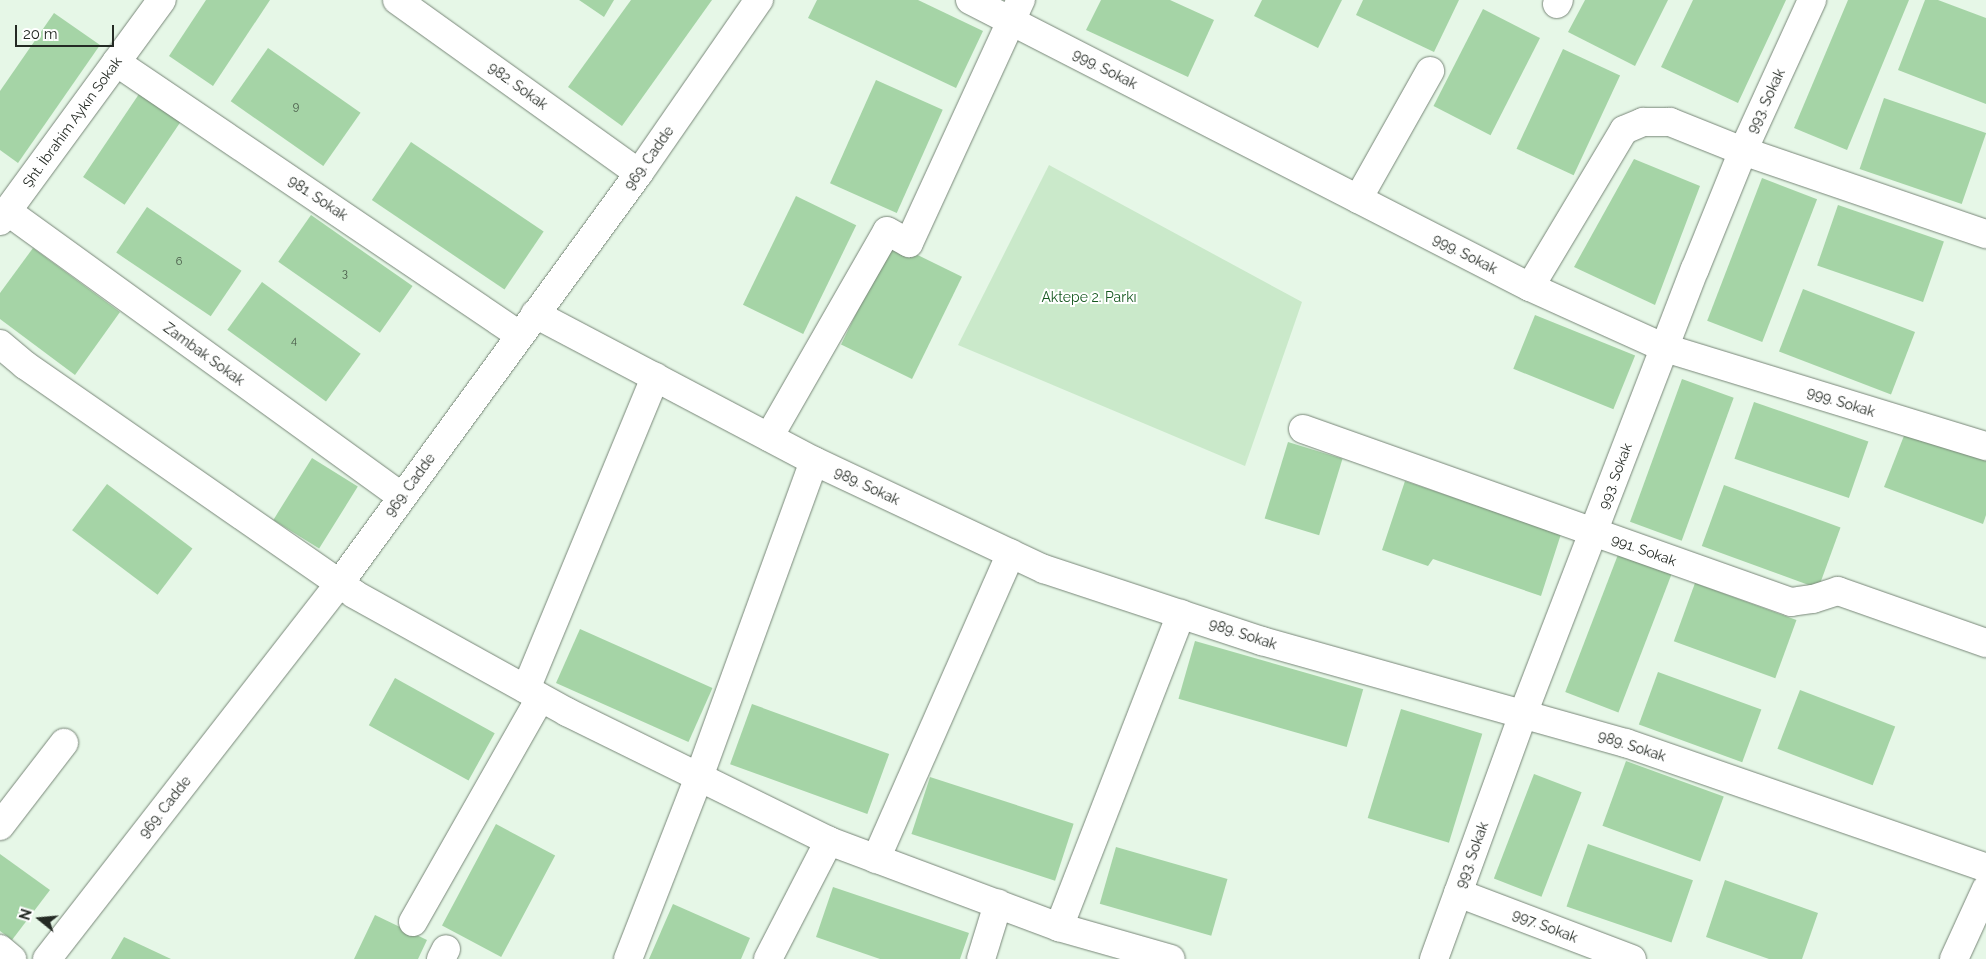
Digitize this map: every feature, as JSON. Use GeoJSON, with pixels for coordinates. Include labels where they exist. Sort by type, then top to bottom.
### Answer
{"type":"FeatureCollection","features":[{"type":"Feature","properties":{"kind":"street","name":"Şht. İbrahim Aykın Sokak"},"geometry":{"type":"LineString","coordinates":[[4,216],[162,0]]}},
{"type":"Feature","properties":{"kind":"street","name":"982. Sokak"},"geometry":{"type":"LineString","coordinates":[[397,0],[639,173]]}},
{"type":"Feature","properties":{"kind":"street","name":"969. Cadde"},"geometry":{"type":"LineString","coordinates":[[47,959],[339,584],[639,173],[759,0]]}},
{"type":"Feature","properties":{"kind":"street","name":"999. Sokak"},"geometry":{"type":"LineString","coordinates":[[970,0],[1016,11],[1358,199],[1530,287],[1664,348],[1986,446]]}},
{"type":"Feature","properties":{"kind":"street","name":"993. Sokak"},"geometry":{"type":"LineString","coordinates":[[1434,959],[1523,714],[1664,348],[1743,151],[1812,0]]}},
{"type":"Feature","properties":{"kind":"street"},"geometry":{"type":"LineString","coordinates":[[769,437],[887,232],[908,243],[1016,11]]}},
{"type":"Feature","properties":{"kind":"street","name":"981. Sokak"},"geometry":{"type":"LineString","coordinates":[[116,62],[527,324]]}},
{"type":"Feature","properties":{"kind":"street"},"geometry":{"type":"LineString","coordinates":[[1358,199],[1430,72]]}},
{"type":"Feature","properties":{"kind":"street"},"geometry":{"type":"LineString","coordinates":[[1530,287],[1624,130],[1643,122],[1670,122],[1743,151],[1986,234]]}},
{"type":"Feature","properties":{"kind":"street","name":"Zambak Sokak"},"geometry":{"type":"LineString","coordinates":[[4,216],[402,497]]}},
{"type":"Feature","properties":{"kind":"street","name":"989. Sokak"},"geometry":{"type":"LineString","coordinates":[[527,324],[656,377],[814,461],[1044,569],[1262,641],[1626,743],[1986,868]]}},
{"type":"Feature","properties":{"kind":"street"},"geometry":{"type":"LineString","coordinates":[[1,347],[354,594],[533,693],[699,778],[829,841],[1059,927],[1167,958]]}},
{"type":"Feature","properties":{"kind":"street"},"geometry":{"type":"LineString","coordinates":[[413,922],[533,693],[656,377]]}},
{"type":"Feature","properties":{"kind":"street","name":"991. Sokak"},"geometry":{"type":"LineString","coordinates":[[1302,430],[1791,602],[1813,599],[1838,590],[1986,643]]}},
{"type":"Feature","properties":{"kind":"street"},"geometry":{"type":"LineString","coordinates":[[628,959],[699,778],[788,528],[814,461]]}},
{"type":"Feature","properties":{"kind":"street"},"geometry":{"type":"LineString","coordinates":[[876,859],[1011,553]]}},
{"type":"Feature","properties":{"kind":"street"},"geometry":{"type":"LineString","coordinates":[[1059,927],[1181,614]]}},
{"type":"Feature","properties":{"kind":"street"},"geometry":{"type":"LineString","coordinates":[[0,826],[64,743]]}},
{"type":"Feature","properties":{"kind":"street"},"geometry":{"type":"LineString","coordinates":[[768,959],[829,841]]}},
{"type":"Feature","properties":{"kind":"street"},"geometry":{"type":"LineString","coordinates":[[1960,952],[1986,889]]}},
{"type":"Feature","properties":{"kind":"street","name":"997. Sokak"},"geometry":{"type":"LineString","coordinates":[[1458,893],[1632,959]]}},
{"type":"Feature","properties":{"kind":"street"},"geometry":{"type":"LineString","coordinates":[[981,959],[998,904]]}},
{"type":"Feature","properties":{"kind":"street"},"geometry":{"type":"LineString","coordinates":[[0,949],[12,959]]}},
{"type":"Feature","properties":{"kind":"green space","name":"Aktepe 2. Parkı"},"geometry":{"type":"Polygon","coordinates":[[[1049,165],[1302,302],[1245,466],[958,345],[1049,165]]]}},
{"type":"Feature","properties":{"kind":"building"},"geometry":{"type":"Polygon","coordinates":[[[206,0],[270,0],[213,86],[169,56],[206,0]]]}},
{"type":"Feature","properties":{"kind":"building"},"geometry":{"type":"Polygon","coordinates":[[[579,0],[614,0],[604,17],[579,0]]]}},
{"type":"Feature","properties":{"kind":"building"},"geometry":{"type":"Polygon","coordinates":[[[631,0],[712,0],[622,126],[568,87],[631,0]]]}},
{"type":"Feature","properties":{"kind":"building"},"geometry":{"type":"Polygon","coordinates":[[[817,0],[918,0],[983,31],[956,88],[808,18],[817,0]]]}},
{"type":"Feature","properties":{"kind":"building"},"geometry":{"type":"Polygon","coordinates":[[[1101,0],[1170,0],[1214,20],[1188,77],[1086,30],[1101,0]]]}},
{"type":"Feature","properties":{"kind":"building"},"geometry":{"type":"Polygon","coordinates":[[[1262,0],[1342,0],[1318,48],[1254,16],[1262,0]]]}},
{"type":"Feature","properties":{"kind":"building"},"geometry":{"type":"Polygon","coordinates":[[[1363,0],[1459,0],[1434,52],[1356,15],[1363,0]]]}},
{"type":"Feature","properties":{"kind":"building"},"geometry":{"type":"Polygon","coordinates":[[[1585,0],[1668,0],[1635,66],[1568,32],[1585,0]]]}},
{"type":"Feature","properties":{"kind":"building"},"geometry":{"type":"Polygon","coordinates":[[[1693,0],[1786,0],[1738,103],[1661,67],[1693,0]]]}},
{"type":"Feature","properties":{"kind":"building"},"geometry":{"type":"Polygon","coordinates":[[[1848,0],[1909,0],[1847,150],[1794,128],[1848,0]]]}},
{"type":"Feature","properties":{"kind":"building"},"geometry":{"type":"Polygon","coordinates":[[[1925,0],[1938,0],[1986,18],[1986,104],[1898,70],[1925,0]]]}},
{"type":"Feature","properties":{"kind":"building"},"geometry":{"type":"Polygon","coordinates":[[[1483,9],[1540,38],[1491,135],[1434,106],[1483,9]]]}},
{"type":"Feature","properties":{"kind":"building"},"geometry":{"type":"Polygon","coordinates":[[[54,13],[100,45],[18,163],[0,150],[0,91],[54,13]]]}},
{"type":"Feature","properties":{"kind":"building"},"geometry":{"type":"Polygon","coordinates":[[[268,48],[361,113],[323,166],[231,101],[268,48]]]}},
{"type":"Feature","properties":{"kind":"building"},"geometry":{"type":"Polygon","coordinates":[[[1563,49],[1620,76],[1574,175],[1517,149],[1563,49]]]}},
{"type":"Feature","properties":{"kind":"building"},"geometry":{"type":"Polygon","coordinates":[[[876,80],[943,110],[897,213],[830,183],[876,80]]]}},
{"type":"Feature","properties":{"kind":"building"},"geometry":{"type":"Polygon","coordinates":[[[139,94],[180,122],[125,205],[83,177],[139,94]]]}},
{"type":"Feature","properties":{"kind":"building"},"geometry":{"type":"Polygon","coordinates":[[[1884,98],[1986,133],[1962,204],[1860,169],[1884,98]]]}},
{"type":"Feature","properties":{"kind":"building"},"geometry":{"type":"Polygon","coordinates":[[[411,142],[544,231],[505,290],[372,200],[411,142]]]}},
{"type":"Feature","properties":{"kind":"building"},"geometry":{"type":"Polygon","coordinates":[[[1634,159],[1700,186],[1655,305],[1574,267],[1634,159]]]}},
{"type":"Feature","properties":{"kind":"building"},"geometry":{"type":"Polygon","coordinates":[[[1762,178],[1817,199],[1762,342],[1707,321],[1762,178]]]}},
{"type":"Feature","properties":{"kind":"building"},"geometry":{"type":"Polygon","coordinates":[[[796,196],[856,225],[803,334],[743,305],[796,196]]]}},
{"type":"Feature","properties":{"kind":"building"},"geometry":{"type":"Polygon","coordinates":[[[1838,205],[1944,241],[1923,302],[1817,266],[1838,205]]]}},
{"type":"Feature","properties":{"kind":"building"},"geometry":{"type":"Polygon","coordinates":[[[147,207],[242,271],[211,316],[116,253],[147,207]]]}},
{"type":"Feature","properties":{"kind":"building"},"geometry":{"type":"Polygon","coordinates":[[[311,215],[413,286],[380,333],[278,262],[311,215]]]}},
{"type":"Feature","properties":{"kind":"building"},"geometry":{"type":"Polygon","coordinates":[[[891,242],[962,277],[912,379],[841,344],[891,242]]]}},
{"type":"Feature","properties":{"kind":"building"},"geometry":{"type":"Polygon","coordinates":[[[33,248],[120,312],[75,375],[0,319],[0,293],[33,248]]]}},
{"type":"Feature","properties":{"kind":"building"},"geometry":{"type":"Polygon","coordinates":[[[262,282],[361,354],[326,401],[227,330],[262,282]]]}},
{"type":"Feature","properties":{"kind":"building"},"geometry":{"type":"Polygon","coordinates":[[[1803,289],[1915,332],[1891,395],[1779,352],[1803,289]]]}},
{"type":"Feature","properties":{"kind":"building"},"geometry":{"type":"Polygon","coordinates":[[[1535,315],[1635,355],[1613,409],[1513,369],[1535,315]]]}},
{"type":"Feature","properties":{"kind":"building"},"geometry":{"type":"Polygon","coordinates":[[[1682,379],[1734,398],[1682,541],[1630,522],[1682,379]]]}},
{"type":"Feature","properties":{"kind":"building"},"geometry":{"type":"Polygon","coordinates":[[[1754,402],[1868,441],[1849,498],[1734,459],[1754,402]]]}},
{"type":"Feature","properties":{"kind":"building"},"geometry":{"type":"Polygon","coordinates":[[[1907,428],[1986,457],[1986,515],[1983,524],[1884,487],[1907,428]]]}},
{"type":"Feature","properties":{"kind":"building"},"geometry":{"type":"Polygon","coordinates":[[[1288,442],[1343,459],[1319,535],[1265,519],[1288,442]]]}},
{"type":"Feature","properties":{"kind":"building"},"geometry":{"type":"Polygon","coordinates":[[[312,458],[358,487],[319,549],[273,520],[312,458]]]}},
{"type":"Feature","properties":{"kind":"building"},"geometry":{"type":"Polygon","coordinates":[[[1405,481],[1561,534],[1541,596],[1433,559],[1428,566],[1382,550],[1405,481]]]}},
{"type":"Feature","properties":{"kind":"building"},"geometry":{"type":"Polygon","coordinates":[[[107,484],[192,548],[158,595],[72,530],[107,484]]]}},
{"type":"Feature","properties":{"kind":"building"},"geometry":{"type":"Polygon","coordinates":[[[1724,485],[1841,527],[1818,588],[1702,546],[1724,485]]]}},
{"type":"Feature","properties":{"kind":"building"},"geometry":{"type":"Polygon","coordinates":[[[1619,552],[1672,572],[1618,712],[1565,692],[1619,552]]]}},
{"type":"Feature","properties":{"kind":"building"},"geometry":{"type":"Polygon","coordinates":[[[1695,583],[1796,620],[1775,678],[1674,641],[1695,583]]]}},
{"type":"Feature","properties":{"kind":"building"},"geometry":{"type":"Polygon","coordinates":[[[580,629],[712,688],[688,742],[556,683],[580,629]]]}},
{"type":"Feature","properties":{"kind":"building"},"geometry":{"type":"Polygon","coordinates":[[[1195,641],[1363,689],[1347,747],[1178,699],[1195,641]]]}},
{"type":"Feature","properties":{"kind":"building"},"geometry":{"type":"Polygon","coordinates":[[[1658,672],[1761,710],[1742,762],[1639,725],[1658,672]]]}},
{"type":"Feature","properties":{"kind":"building"},"geometry":{"type":"Polygon","coordinates":[[[395,678],[495,733],[469,780],[369,725],[395,678]]]}},
{"type":"Feature","properties":{"kind":"building"},"geometry":{"type":"Polygon","coordinates":[[[1800,690],[1895,727],[1873,785],[1777,749],[1800,690]]]}},
{"type":"Feature","properties":{"kind":"building"},"geometry":{"type":"Polygon","coordinates":[[[752,704],[889,754],[867,814],[730,764],[752,704]]]}},
{"type":"Feature","properties":{"kind":"building"},"geometry":{"type":"Polygon","coordinates":[[[1401,709],[1482,734],[1449,843],[1368,818],[1401,709]]]}},
{"type":"Feature","properties":{"kind":"building"},"geometry":{"type":"Polygon","coordinates":[[[1626,761],[1724,797],[1700,861],[1602,826],[1626,761]]]}},
{"type":"Feature","properties":{"kind":"building"},"geometry":{"type":"Polygon","coordinates":[[[1534,774],[1582,792],[1541,897],[1494,879],[1534,774]]]}},
{"type":"Feature","properties":{"kind":"building"},"geometry":{"type":"Polygon","coordinates":[[[930,777],[1074,824],[1055,881],[911,834],[930,777]]]}},
{"type":"Feature","properties":{"kind":"building"},"geometry":{"type":"Polygon","coordinates":[[[496,824],[555,855],[501,957],[442,926],[496,824]]]}},
{"type":"Feature","properties":{"kind":"building"},"geometry":{"type":"Polygon","coordinates":[[[1588,844],[1693,880],[1671,943],[1567,906],[1588,844]]]}},
{"type":"Feature","properties":{"kind":"building"},"geometry":{"type":"Polygon","coordinates":[[[1116,847],[1228,879],[1211,936],[1100,904],[1116,847]]]}},
{"type":"Feature","properties":{"kind":"building"},"geometry":{"type":"Polygon","coordinates":[[[0,854],[50,890],[12,940],[0,931],[0,854]]]}},
{"type":"Feature","properties":{"kind":"building"},"geometry":{"type":"Polygon","coordinates":[[[1725,880],[1818,913],[1802,959],[1769,959],[1706,937],[1725,880]]]}},
{"type":"Feature","properties":{"kind":"building"},"geometry":{"type":"Polygon","coordinates":[[[833,887],[969,933],[960,959],[880,959],[816,937],[833,887]]]}},
{"type":"Feature","properties":{"kind":"building"},"geometry":{"type":"Polygon","coordinates":[[[673,904],[750,938],[741,959],[649,959],[673,904]]]}},
{"type":"Feature","properties":{"kind":"building"},"geometry":{"type":"Polygon","coordinates":[[[375,915],[427,940],[418,959],[354,959],[375,915]]]}},
{"type":"Feature","properties":{"kind":"building"},"geometry":{"type":"Polygon","coordinates":[[[124,937],[171,959],[111,959],[124,937]]]}}]}
